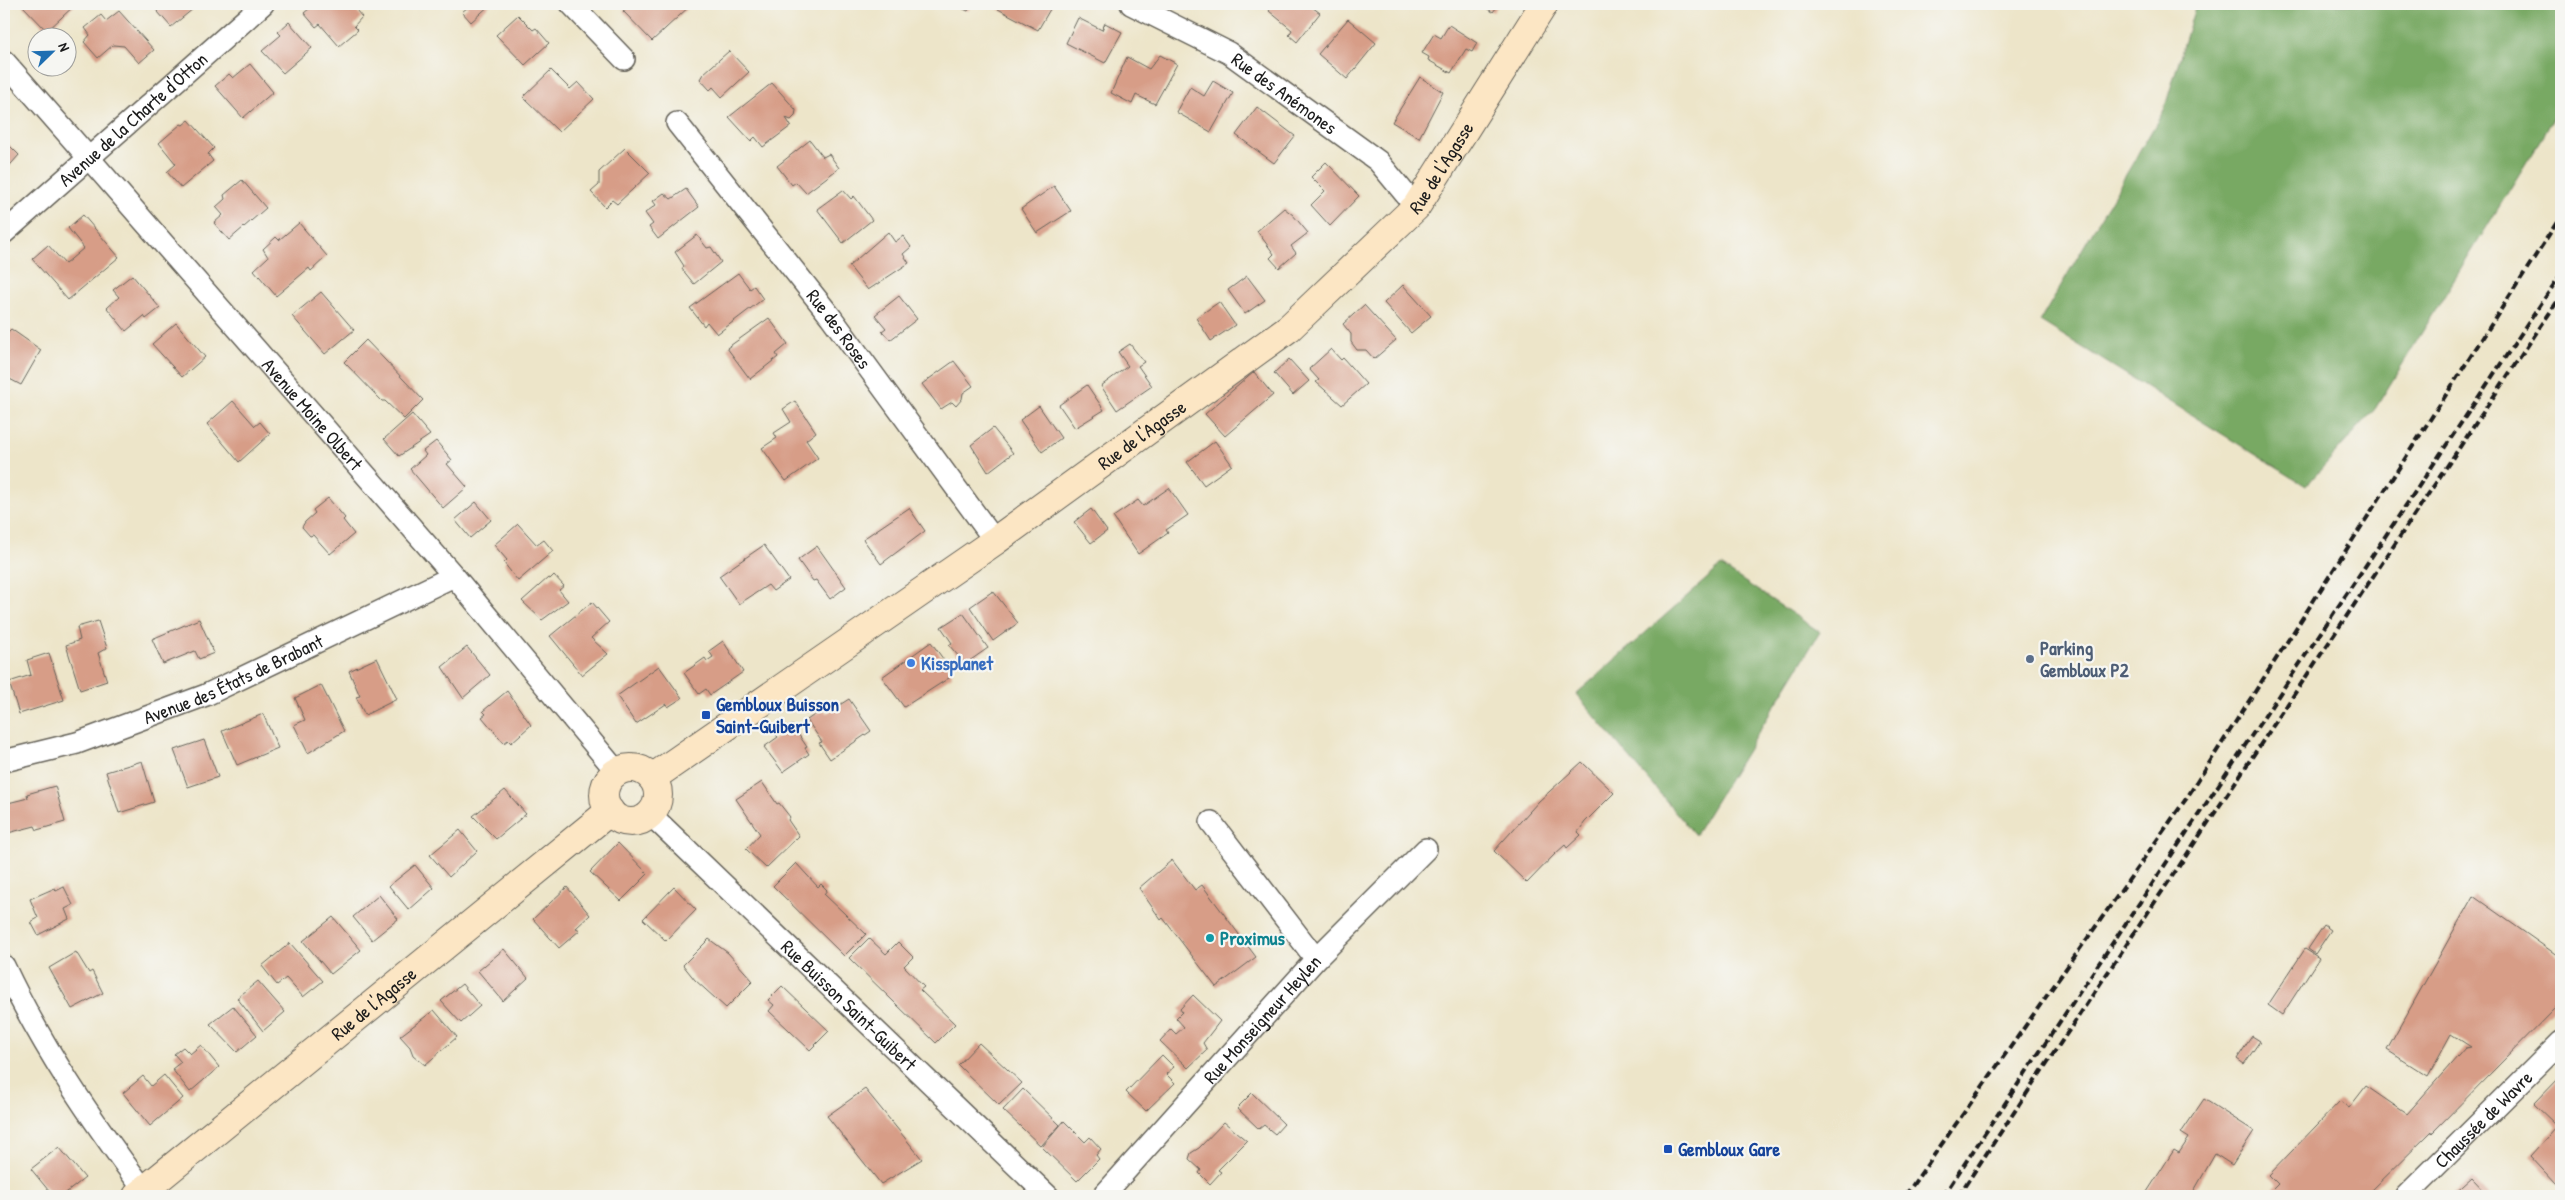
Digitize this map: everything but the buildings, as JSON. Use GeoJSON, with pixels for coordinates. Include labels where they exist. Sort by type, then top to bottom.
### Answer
{"type":"FeatureCollection","features":[{"type":"Feature","properties":{"kind":"street","name":"Avenue de la Charte d'Otton"},"geometry":{"type":"LineString","coordinates":[[4,233],[264,4]]}},
{"type":"Feature","properties":{"kind":"street"},"geometry":{"type":"LineString","coordinates":[[571,4],[624,59]]}},
{"type":"Feature","properties":{"kind":"street","name":"Rue des Anémones"},"geometry":{"type":"LineString","coordinates":[[1132,4],[1236,58],[1378,161],[1416,207]]}},
{"type":"Feature","properties":{"kind":"street","name":"Rue de l'Agasse"},"geometry":{"type":"LineString","coordinates":[[652,778],[995,542],[1289,328],[1416,207],[1544,4]]}},
{"type":"Feature","properties":{"kind":"street","name":"Avenue Moine Olbert"},"geometry":{"type":"LineString","coordinates":[[4,60],[454,576],[618,772]]}},
{"type":"Feature","properties":{"kind":"street","name":"Rue des Roses"},"geometry":{"type":"LineString","coordinates":[[677,124],[831,317],[995,542]]}},
{"type":"Feature","properties":{"kind":"street","name":"Avenue des États de Brabant"},"geometry":{"type":"LineString","coordinates":[[4,761],[77,743],[206,694],[454,576]]}},
{"type":"Feature","properties":{"kind":"street"},"geometry":{"type":"LineString","coordinates":[[632,768],[646,772],[652,778],[656,784],[658,800],[650,814],[634,822],[617,818],[610,811],[604,794],[611,778],[618,772],[632,768]]}},
{"type":"Feature","properties":{"kind":"street","name":"Rue de l'Agasse"},"geometry":{"type":"LineString","coordinates":[[140,1193],[610,811]]}},
{"type":"Feature","properties":{"kind":"street","name":"Rue Buisson Saint-Guibert"},"geometry":{"type":"LineString","coordinates":[[650,814],[1035,1193]]}},
{"type":"Feature","properties":{"kind":"street"},"geometry":{"type":"LineString","coordinates":[[1211,822],[1316,959]]}},
{"type":"Feature","properties":{"kind":"street","name":"Rue Monseigneur Heylen"},"geometry":{"type":"LineString","coordinates":[[1103,1196],[1316,959],[1426,850]]}},
{"type":"Feature","properties":{"kind":"street"},"geometry":{"type":"LineString","coordinates":[[4,966],[56,1066],[140,1193]]}},
{"type":"Feature","properties":{"kind":"street","name":"Chaussée de Wavre"},"geometry":{"type":"LineString","coordinates":[[2406,1196],[2561,1042]]}},
{"type":"Feature","properties":{"kind":"green space"},"geometry":{"type":"Polygon","coordinates":[[[2196,4],[2561,4],[2561,106],[2375,409],[2306,486],[2040,321],[2164,110],[2196,4]]]}},
{"type":"Feature","properties":{"kind":"green space"},"geometry":{"type":"Polygon","coordinates":[[[1721,566],[1820,632],[1695,835],[1576,694],[1721,566]]]}},
{"type":"Feature","properties":{"kind":"railway"},"geometry":{"type":"LineString","coordinates":[[1905,1196],[2186,799],[2561,216]]}},
{"type":"Feature","properties":{"kind":"railway"},"geometry":{"type":"LineString","coordinates":[[1943,1196],[2561,274]]}},
{"type":"Feature","properties":{"kind":"railway"},"geometry":{"type":"LineString","coordinates":[[1958,1196],[2561,296]]}},
{"type":"Feature","properties":{"kind":"place","name":"Parking Gembloux P2"},"geometry":{"type":"Point","coordinates":[2030,659]}},
{"type":"Feature","properties":{"kind":"place","name":"Kissplanet"},"geometry":{"type":"Point","coordinates":[911,663]}},
{"type":"Feature","properties":{"kind":"place","name":"Gembloux Buisson Saint-Guibert"},"geometry":{"type":"Point","coordinates":[706,715]}},
{"type":"Feature","properties":{"kind":"place","name":"Proximus"},"geometry":{"type":"Point","coordinates":[1210,938]}},
{"type":"Feature","properties":{"kind":"place","name":"Gembloux Gare"},"geometry":{"type":"Point","coordinates":[1668,1149]}}]}
